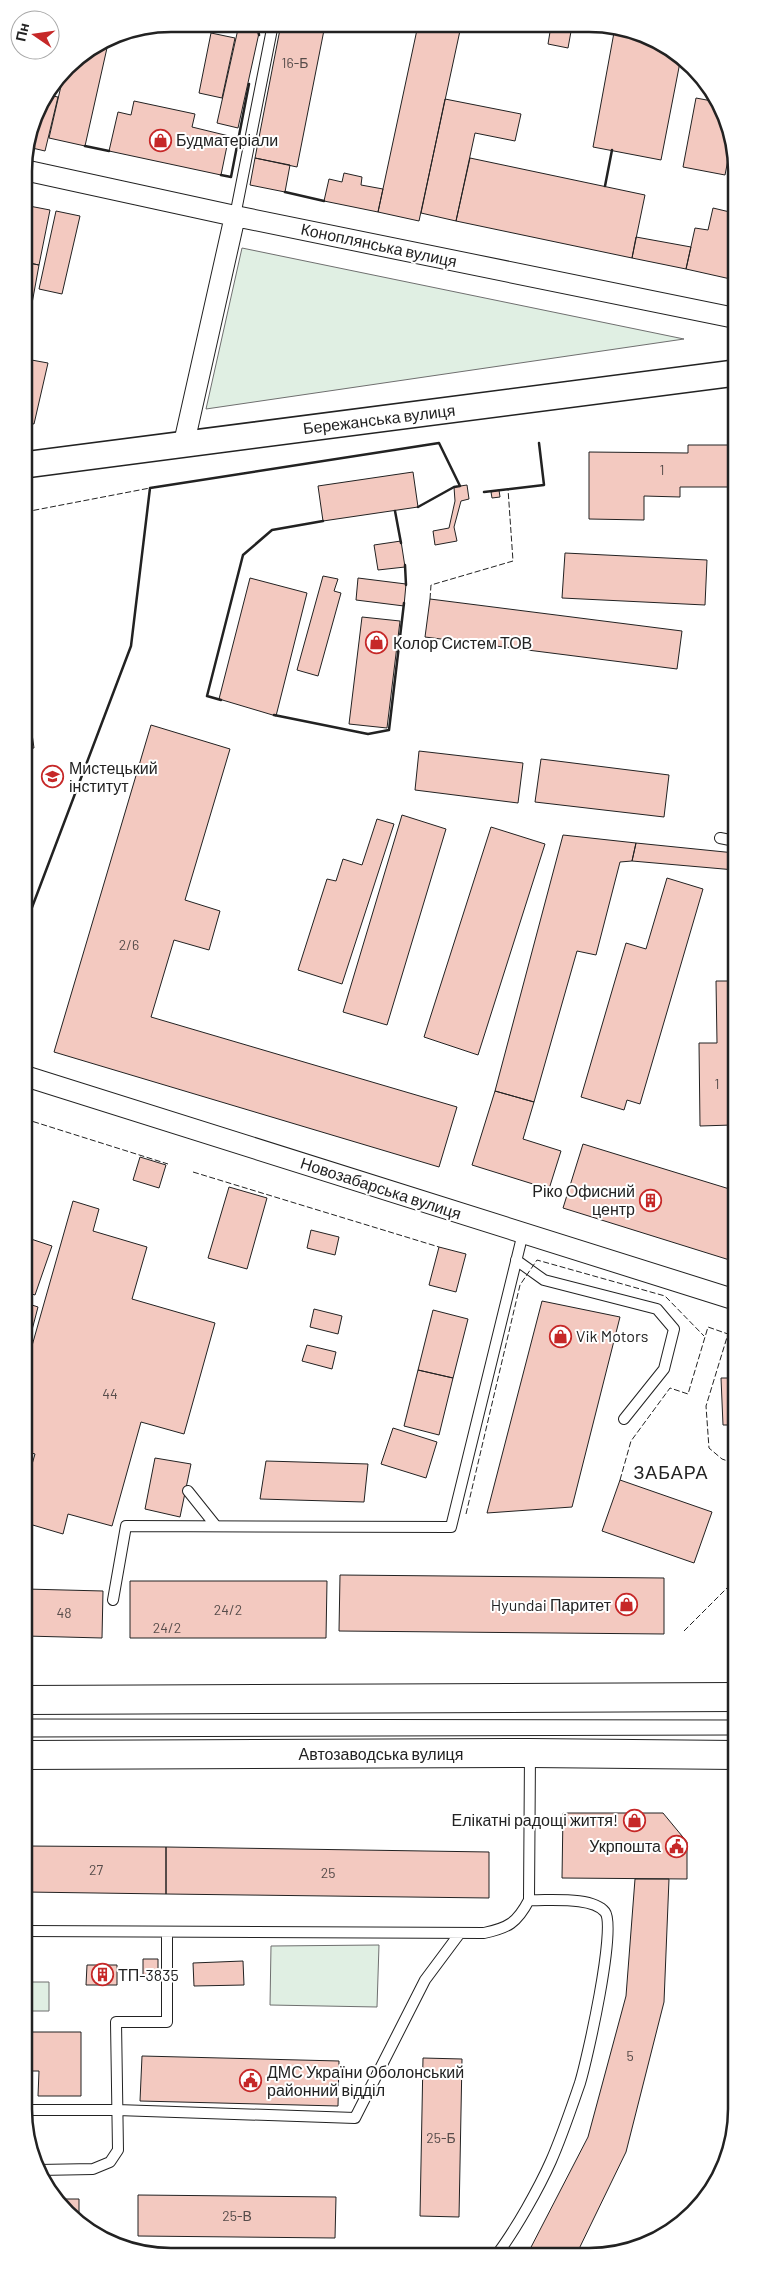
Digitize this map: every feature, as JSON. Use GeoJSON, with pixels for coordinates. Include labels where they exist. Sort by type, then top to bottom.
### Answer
{"type":"FeatureCollection","features":[{"type":"Feature","properties":{"kind":"main road"},"geometry":{"type":"LineString","coordinates":[[33,1700],[728,1697]]}},
{"type":"Feature","properties":{"kind":"main road","name":"Автозаводська вулиця"},"geometry":{"type":"LineString","coordinates":[[33,1755],[530,1753],[728,1755]]}},
{"type":"Feature","properties":{"kind":"street","name":"Коноплянська вулиця"},"geometry":{"type":"LineString","coordinates":[[33,172],[234,216],[728,317]]}},
{"type":"Feature","properties":{"kind":"street"},"geometry":{"type":"LineString","coordinates":[[184,443],[234,216]]}},
{"type":"Feature","properties":{"kind":"street","name":"Бережанська вулиця"},"geometry":{"type":"LineString","coordinates":[[33,464],[728,375]]}},
{"type":"Feature","properties":{"kind":"street","name":"Новозабарська вулиця"},"geometry":{"type":"LineString","coordinates":[[33,1079],[728,1297]]}},
{"type":"Feature","properties":{"kind":"lane"},"geometry":{"type":"LineString","coordinates":[[234,216],[271,33]]}},
{"type":"Feature","properties":{"kind":"lane"},"geometry":{"type":"LineString","coordinates":[[720,838],[728,840]]}},
{"type":"Feature","properties":{"kind":"lane"},"geometry":{"type":"LineString","coordinates":[[113,1600],[126,1526],[451,1527],[523,1233]]}},
{"type":"Feature","properties":{"kind":"lane"},"geometry":{"type":"LineString","coordinates":[[516,1260],[544,1280],[657,1308],[674,1329],[664,1369],[624,1420]]}},
{"type":"Feature","properties":{"kind":"lane"},"geometry":{"type":"LineString","coordinates":[[188,1491],[216,1526]]}},
{"type":"Feature","properties":{"kind":"lane"},"geometry":{"type":"LineString","coordinates":[[33,1931],[484,1933],[506,1928],[522,1913],[528,1900],[530,1753]]}},
{"type":"Feature","properties":{"kind":"lane"},"geometry":{"type":"LineString","coordinates":[[501,2248],[551,2161],[580,2081],[601,1985],[609,1928],[606,1914],[597,1904],[579,1901],[528,1900]]}},
{"type":"Feature","properties":{"kind":"lane"},"geometry":{"type":"LineString","coordinates":[[47,2170],[93,2169],[110,2162],[118,2150],[116,2022],[167,2022],[167,1933]]}},
{"type":"Feature","properties":{"kind":"lane"},"geometry":{"type":"LineString","coordinates":[[33,2110],[117,2110],[355,2118],[425,1980],[460,1933]]}},
{"type":"Feature","properties":{"kind":"green space"},"geometry":{"type":"Polygon","coordinates":[[[242,248],[684,339],[206,409],[242,248]]]}},
{"type":"Feature","properties":{"kind":"green space"},"geometry":{"type":"Polygon","coordinates":[[[379,1945],[377,2007],[270,2005],[271,1946],[379,1945]]]}},
{"type":"Feature","properties":{"kind":"green space"},"geometry":{"type":"Polygon","coordinates":[[[33,1982],[49,1982],[49,2011],[33,2011],[33,1982]]]}},
{"type":"Feature","properties":{"kind":"building"},"geometry":{"type":"Polygon","coordinates":[[[211,33],[235,38],[222,98],[199,93],[211,33]]]}},
{"type":"Feature","properties":{"kind":"building"},"geometry":{"type":"Polygon","coordinates":[[[237,33],[259,33],[238,128],[217,123],[237,33]]]}},
{"type":"Feature","properties":{"kind":"building"},"geometry":{"type":"Polygon","coordinates":[[[279,33],[323,33],[297,167],[255,158],[279,33]]]}},
{"type":"Feature","properties":{"kind":"building"},"geometry":{"type":"Polygon","coordinates":[[[416,33],[459,33],[419,221],[378,212],[416,33]]]}},
{"type":"Feature","properties":{"kind":"building"},"geometry":{"type":"Polygon","coordinates":[[[550,33],[571,33],[568,48],[548,44],[550,33]]]}},
{"type":"Feature","properties":{"kind":"building"},"geometry":{"type":"Polygon","coordinates":[[[614,35],[643,43],[659,51],[679,66],[661,160],[593,147],[614,35]]]}},
{"type":"Feature","properties":{"kind":"building"},"geometry":{"type":"Polygon","coordinates":[[[107,49],[85,146],[49,138],[61,87],[87,61],[107,49]]]}},
{"type":"Feature","properties":{"kind":"building"},"geometry":{"type":"Polygon","coordinates":[[[55,96],[58,97],[45,151],[35,149],[37,136],[47,110],[55,96]]]}},
{"type":"Feature","properties":{"kind":"building"},"geometry":{"type":"Polygon","coordinates":[[[696,98],[709,100],[721,127],[726,145],[727,162],[725,175],[683,167],[696,98]]]}},
{"type":"Feature","properties":{"kind":"building"},"geometry":{"type":"Polygon","coordinates":[[[445,99],[521,114],[515,141],[475,133],[456,221],[421,213],[445,99]]]}},
{"type":"Feature","properties":{"kind":"building"},"geometry":{"type":"Polygon","coordinates":[[[134,101],[195,114],[192,127],[229,136],[221,175],[109,151],[118,112],[131,115],[134,101]]]}},
{"type":"Feature","properties":{"kind":"building"},"geometry":{"type":"Polygon","coordinates":[[[255,158],[290,165],[285,192],[250,185],[255,158]]]}},
{"type":"Feature","properties":{"kind":"building"},"geometry":{"type":"Polygon","coordinates":[[[470,158],[645,195],[632,258],[456,221],[470,158]]]}},
{"type":"Feature","properties":{"kind":"building"},"geometry":{"type":"Polygon","coordinates":[[[344,173],[362,177],[361,185],[383,189],[378,212],[324,201],[329,179],[342,182],[344,173]]]}},
{"type":"Feature","properties":{"kind":"building"},"geometry":{"type":"Polygon","coordinates":[[[33,207],[50,210],[39,265],[33,264],[33,207]]]}},
{"type":"Feature","properties":{"kind":"building"},"geometry":{"type":"Polygon","coordinates":[[[713,208],[728,212],[728,278],[686,269],[695,228],[708,230],[713,208]]]}},
{"type":"Feature","properties":{"kind":"building"},"geometry":{"type":"Polygon","coordinates":[[[56,211],[80,216],[62,294],[39,289],[56,211]]]}},
{"type":"Feature","properties":{"kind":"building"},"geometry":{"type":"Polygon","coordinates":[[[636,237],[691,247],[686,269],[632,258],[636,237]]]}},
{"type":"Feature","properties":{"kind":"building"},"geometry":{"type":"Polygon","coordinates":[[[33,264],[39,265],[33,298],[33,264]]]}},
{"type":"Feature","properties":{"kind":"building"},"geometry":{"type":"Polygon","coordinates":[[[33,360],[48,363],[33,424],[33,360]]]}},
{"type":"Feature","properties":{"kind":"building"},"geometry":{"type":"Polygon","coordinates":[[[688,445],[728,445],[728,487],[680,487],[680,497],[644,496],[644,520],[589,519],[589,452],[688,453],[688,445]]]}},
{"type":"Feature","properties":{"kind":"building"},"geometry":{"type":"Polygon","coordinates":[[[413,472],[418,507],[323,521],[318,486],[413,472]]]}},
{"type":"Feature","properties":{"kind":"building"},"geometry":{"type":"Polygon","coordinates":[[[467,485],[469,499],[461,501],[454,527],[457,541],[435,545],[433,531],[449,528],[455,501],[454,487],[467,485]]]}},
{"type":"Feature","properties":{"kind":"building"},"geometry":{"type":"Polygon","coordinates":[[[499,490],[500,497],[492,498],[491,492],[499,490]]]}},
{"type":"Feature","properties":{"kind":"building"},"geometry":{"type":"Polygon","coordinates":[[[401,541],[405,567],[378,570],[374,545],[401,541]]]}},
{"type":"Feature","properties":{"kind":"building"},"geometry":{"type":"Polygon","coordinates":[[[565,553],[707,560],[705,605],[562,598],[565,553]]]}},
{"type":"Feature","properties":{"kind":"building"},"geometry":{"type":"Polygon","coordinates":[[[323,576],[338,579],[334,591],[341,593],[318,676],[297,670],[323,576]]]}},
{"type":"Feature","properties":{"kind":"building"},"geometry":{"type":"Polygon","coordinates":[[[250,578],[307,593],[276,716],[219,699],[250,578]]]}},
{"type":"Feature","properties":{"kind":"building"},"geometry":{"type":"Polygon","coordinates":[[[358,578],[406,584],[404,606],[356,600],[358,578]]]}},
{"type":"Feature","properties":{"kind":"building"},"geometry":{"type":"Polygon","coordinates":[[[430,599],[682,631],[677,669],[425,637],[430,599]]]}},
{"type":"Feature","properties":{"kind":"building"},"geometry":{"type":"Polygon","coordinates":[[[362,617],[400,621],[387,728],[349,724],[362,617]]]}},
{"type":"Feature","properties":{"kind":"building"},"geometry":{"type":"Polygon","coordinates":[[[151,725],[230,749],[185,900],[220,911],[209,950],[174,940],[151,1017],[457,1107],[439,1167],[54,1052],[151,725]]]}},
{"type":"Feature","properties":{"kind":"building"},"geometry":{"type":"Polygon","coordinates":[[[419,751],[523,763],[518,803],[415,790],[419,751]]]}},
{"type":"Feature","properties":{"kind":"building"},"geometry":{"type":"Polygon","coordinates":[[[541,759],[669,775],[664,817],[535,802],[541,759]]]}},
{"type":"Feature","properties":{"kind":"building"},"geometry":{"type":"Polygon","coordinates":[[[402,815],[446,829],[387,1025],[343,1012],[402,815]]]}},
{"type":"Feature","properties":{"kind":"building"},"geometry":{"type":"Polygon","coordinates":[[[377,819],[394,824],[342,984],[298,970],[327,879],[336,881],[343,859],[362,865],[377,819]]]}},
{"type":"Feature","properties":{"kind":"building"},"geometry":{"type":"Polygon","coordinates":[[[491,827],[545,844],[478,1055],[424,1037],[491,827]]]}},
{"type":"Feature","properties":{"kind":"building"},"geometry":{"type":"Polygon","coordinates":[[[563,835],[636,843],[632,861],[620,862],[596,955],[577,951],[534,1102],[495,1091],[563,835]]]}},
{"type":"Feature","properties":{"kind":"building"},"geometry":{"type":"Polygon","coordinates":[[[636,843],[728,852],[728,869],[632,861],[636,843]]]}},
{"type":"Feature","properties":{"kind":"building"},"geometry":{"type":"Polygon","coordinates":[[[667,878],[703,889],[640,1104],[627,1100],[624,1110],[581,1097],[626,943],[646,949],[667,878]]]}},
{"type":"Feature","properties":{"kind":"building"},"geometry":{"type":"Polygon","coordinates":[[[716,981],[728,981],[728,1125],[700,1126],[699,1043],[717,1043],[716,981]]]}},
{"type":"Feature","properties":{"kind":"building"},"geometry":{"type":"Polygon","coordinates":[[[495,1091],[534,1102],[523,1139],[561,1151],[549,1189],[472,1165],[495,1091]]]}},
{"type":"Feature","properties":{"kind":"building","name":"Ріко Офисний центр"},"geometry":{"type":"Polygon","coordinates":[[[583,1144],[728,1189],[728,1260],[563,1208],[583,1144]]]}},
{"type":"Feature","properties":{"kind":"building"},"geometry":{"type":"Polygon","coordinates":[[[140,1157],[166,1165],[159,1188],[133,1180],[140,1157]]]}},
{"type":"Feature","properties":{"kind":"building"},"geometry":{"type":"Polygon","coordinates":[[[229,1187],[267,1198],[247,1269],[208,1258],[229,1187]]]}},
{"type":"Feature","properties":{"kind":"building"},"geometry":{"type":"Polygon","coordinates":[[[73,1201],[99,1209],[93,1231],[147,1247],[132,1299],[215,1323],[184,1434],[141,1422],[112,1526],[68,1514],[63,1534],[33,1525],[33,1461],[35,1454],[33,1453],[33,1342],[73,1201]]]}},
{"type":"Feature","properties":{"kind":"building"},"geometry":{"type":"Polygon","coordinates":[[[311,1230],[339,1237],[335,1255],[307,1248],[311,1230]]]}},
{"type":"Feature","properties":{"kind":"building"},"geometry":{"type":"Polygon","coordinates":[[[33,1240],[52,1246],[35,1295],[33,1294],[33,1240]]]}},
{"type":"Feature","properties":{"kind":"building"},"geometry":{"type":"Polygon","coordinates":[[[439,1247],[466,1254],[456,1292],[429,1285],[439,1247]]]}},
{"type":"Feature","properties":{"kind":"building"},"geometry":{"type":"Polygon","coordinates":[[[542,1301],[620,1317],[572,1507],[487,1513],[542,1301]]]}},
{"type":"Feature","properties":{"kind":"building"},"geometry":{"type":"Polygon","coordinates":[[[33,1305],[38,1307],[33,1326],[33,1305]]]}},
{"type":"Feature","properties":{"kind":"building"},"geometry":{"type":"Polygon","coordinates":[[[314,1309],[342,1316],[338,1334],[310,1327],[314,1309]]]}},
{"type":"Feature","properties":{"kind":"building"},"geometry":{"type":"Polygon","coordinates":[[[433,1310],[468,1319],[453,1378],[418,1370],[433,1310]]]}},
{"type":"Feature","properties":{"kind":"building"},"geometry":{"type":"Polygon","coordinates":[[[307,1345],[336,1352],[332,1369],[302,1361],[307,1345]]]}},
{"type":"Feature","properties":{"kind":"building"},"geometry":{"type":"Polygon","coordinates":[[[418,1370],[453,1378],[439,1435],[404,1426],[418,1370]]]}},
{"type":"Feature","properties":{"kind":"building"},"geometry":{"type":"Polygon","coordinates":[[[721,1378],[728,1378],[728,1425],[723,1425],[721,1378]]]}},
{"type":"Feature","properties":{"kind":"building"},"geometry":{"type":"Polygon","coordinates":[[[393,1428],[437,1442],[426,1478],[381,1464],[393,1428]]]}},
{"type":"Feature","properties":{"kind":"building"},"geometry":{"type":"Polygon","coordinates":[[[155,1458],[191,1464],[180,1517],[145,1509],[155,1458]]]}},
{"type":"Feature","properties":{"kind":"building"},"geometry":{"type":"Polygon","coordinates":[[[266,1461],[368,1464],[364,1502],[260,1499],[266,1461]]]}},
{"type":"Feature","properties":{"kind":"building"},"geometry":{"type":"Polygon","coordinates":[[[620,1480],[712,1512],[694,1563],[602,1531],[620,1480]]]}},
{"type":"Feature","properties":{"kind":"building"},"geometry":{"type":"Polygon","coordinates":[[[340,1575],[664,1578],[664,1634],[339,1631],[340,1575]]]}},
{"type":"Feature","properties":{"kind":"building"},"geometry":{"type":"Polygon","coordinates":[[[130,1581],[327,1581],[326,1638],[130,1638],[130,1581]]]}},
{"type":"Feature","properties":{"kind":"building"},"geometry":{"type":"Polygon","coordinates":[[[33,1589],[103,1591],[102,1638],[33,1636],[33,1589]]]}},
{"type":"Feature","properties":{"kind":"building"},"geometry":{"type":"Polygon","coordinates":[[[563,1813],[663,1813],[687,1842],[687,1879],[562,1878],[563,1813]]]}},
{"type":"Feature","properties":{"kind":"building"},"geometry":{"type":"Polygon","coordinates":[[[33,1846],[166,1847],[166,1894],[33,1892],[33,1846]]]}},
{"type":"Feature","properties":{"kind":"building"},"geometry":{"type":"Polygon","coordinates":[[[166,1847],[489,1852],[489,1898],[166,1894],[166,1847]]]}},
{"type":"Feature","properties":{"kind":"building"},"geometry":{"type":"Polygon","coordinates":[[[635,1879],[669,1879],[664,2002],[626,2152],[579,2248],[531,2248],[588,2137],[626,1996],[635,1879]]]}},
{"type":"Feature","properties":{"kind":"building"},"geometry":{"type":"Polygon","coordinates":[[[143,1959],[158,1959],[158,1977],[143,1977],[143,1959]]]}},
{"type":"Feature","properties":{"kind":"building"},"geometry":{"type":"Polygon","coordinates":[[[243,1961],[244,1985],[194,1986],[193,1963],[243,1961]]]}},
{"type":"Feature","properties":{"kind":"building","name":"ТП-3835"},"geometry":{"type":"Polygon","coordinates":[[[87,1965],[117,1965],[117,1985],[86,1985],[87,1965]]]}},
{"type":"Feature","properties":{"kind":"building"},"geometry":{"type":"Polygon","coordinates":[[[33,2032],[81,2032],[81,2096],[38,2096],[39,2071],[33,2071],[33,2032]]]}},
{"type":"Feature","properties":{"kind":"building"},"geometry":{"type":"Polygon","coordinates":[[[142,2056],[339,2061],[338,2106],[140,2101],[142,2056]]]}},
{"type":"Feature","properties":{"kind":"building"},"geometry":{"type":"Polygon","coordinates":[[[423,2058],[462,2059],[459,2217],[420,2216],[423,2058]]]}},
{"type":"Feature","properties":{"kind":"building"},"geometry":{"type":"Polygon","coordinates":[[[138,2195],[336,2197],[335,2238],[138,2236],[138,2195]]]}},
{"type":"Feature","properties":{"kind":"building"},"geometry":{"type":"Polygon","coordinates":[[[66,2199],[79,2199],[79,2212],[66,2199]]]}},
{"type":"Feature","properties":{"kind":"tram line"},"geometry":{"type":"LineString","coordinates":[[33,1719],[728,1720]]}},
{"type":"Feature","properties":{"kind":"tram line"},"geometry":{"type":"LineString","coordinates":[[33,1737],[728,1735]]}},
{"type":"Feature","properties":{"kind":"fence"},"geometry":{"type":"LineString","coordinates":[[33,510],[150,488]]}},
{"type":"Feature","properties":{"kind":"fence"},"geometry":{"type":"LineString","coordinates":[[430,599],[431,585],[513,561],[508,489]]}},
{"type":"Feature","properties":{"kind":"fence"},"geometry":{"type":"LineString","coordinates":[[33,1122],[168,1164]]}},
{"type":"Feature","properties":{"kind":"fence"},"geometry":{"type":"LineString","coordinates":[[193,1172],[439,1247]]}},
{"type":"Feature","properties":{"kind":"fence"},"geometry":{"type":"LineString","coordinates":[[466,1514],[520,1285],[537,1260],[665,1296],[704,1336]]}},
{"type":"Feature","properties":{"kind":"fence"},"geometry":{"type":"LineString","coordinates":[[620,1480],[631,1441],[670,1388],[688,1394],[708,1327],[728,1334]]}},
{"type":"Feature","properties":{"kind":"fence"},"geometry":{"type":"LineString","coordinates":[[728,1334],[706,1406],[709,1448],[722,1459],[728,1461]]}},
{"type":"Feature","properties":{"kind":"fence"},"geometry":{"type":"LineString","coordinates":[[684,1631],[728,1587]]}},
{"type":"Feature","properties":{"kind":"wall"},"geometry":{"type":"LineString","coordinates":[[221,175],[231,177],[249,84]]}},
{"type":"Feature","properties":{"kind":"wall"},"geometry":{"type":"LineString","coordinates":[[85,146],[109,151]]}},
{"type":"Feature","properties":{"kind":"wall"},"geometry":{"type":"LineString","coordinates":[[605,186],[612,150]]}},
{"type":"Feature","properties":{"kind":"wall"},"geometry":{"type":"LineString","coordinates":[[285,192],[324,201]]}},
{"type":"Feature","properties":{"kind":"wall"},"geometry":{"type":"LineString","coordinates":[[33,905],[131,646],[150,488],[439,443],[460,486],[454,487],[418,507]]}},
{"type":"Feature","properties":{"kind":"wall"},"geometry":{"type":"LineString","coordinates":[[484,492],[544,485],[539,443]]}},
{"type":"Feature","properties":{"kind":"wall"},"geometry":{"type":"LineString","coordinates":[[395,511],[401,543]]}},
{"type":"Feature","properties":{"kind":"wall"},"geometry":{"type":"LineString","coordinates":[[221,700],[207,696],[243,555],[272,530],[323,521]]}},
{"type":"Feature","properties":{"kind":"wall"},"geometry":{"type":"LineString","coordinates":[[405,565],[406,585]]}},
{"type":"Feature","properties":{"kind":"wall"},"geometry":{"type":"LineString","coordinates":[[274,715],[368,734],[389,730],[404,603]]}},
{"type":"Feature","properties":{"kind":"place","name":"Будматеріали"},"geometry":{"type":"Point","coordinates":[160,140]}},
{"type":"Feature","properties":{"kind":"place","name":"Колор Систем ТОВ"},"geometry":{"type":"Point","coordinates":[377,643]}},
{"type":"Feature","properties":{"kind":"place","name":"Мистецький інститут"},"geometry":{"type":"Point","coordinates":[53,777]}},
{"type":"Feature","properties":{"kind":"place","name":"Ріко Офисний центр"},"geometry":{"type":"Point","coordinates":[651,1200]}},
{"type":"Feature","properties":{"kind":"place","name":"Vik Motors"},"geometry":{"type":"Point","coordinates":[560,1336]}},
{"type":"Feature","properties":{"kind":"place","name":"Hyundai Паритет"},"geometry":{"type":"Point","coordinates":[627,1605]}},
{"type":"Feature","properties":{"kind":"place","name":"Елікатні радощі життя!"},"geometry":{"type":"Point","coordinates":[634,1820]}},
{"type":"Feature","properties":{"kind":"place","name":"Укрпошта"},"geometry":{"type":"Point","coordinates":[677,1846]}},
{"type":"Feature","properties":{"kind":"place","name":"ТП-3835"},"geometry":{"type":"Point","coordinates":[102,1975]}},
{"type":"Feature","properties":{"kind":"place","name":"ДМС України Оболонський районний відділ"},"geometry":{"type":"Point","coordinates":[251,2081]}},
{"type":"Feature","properties":{"kind":"district","name":"ЗАБАРА"},"geometry":{"type":"Point","coordinates":[671,1473]}}]}
